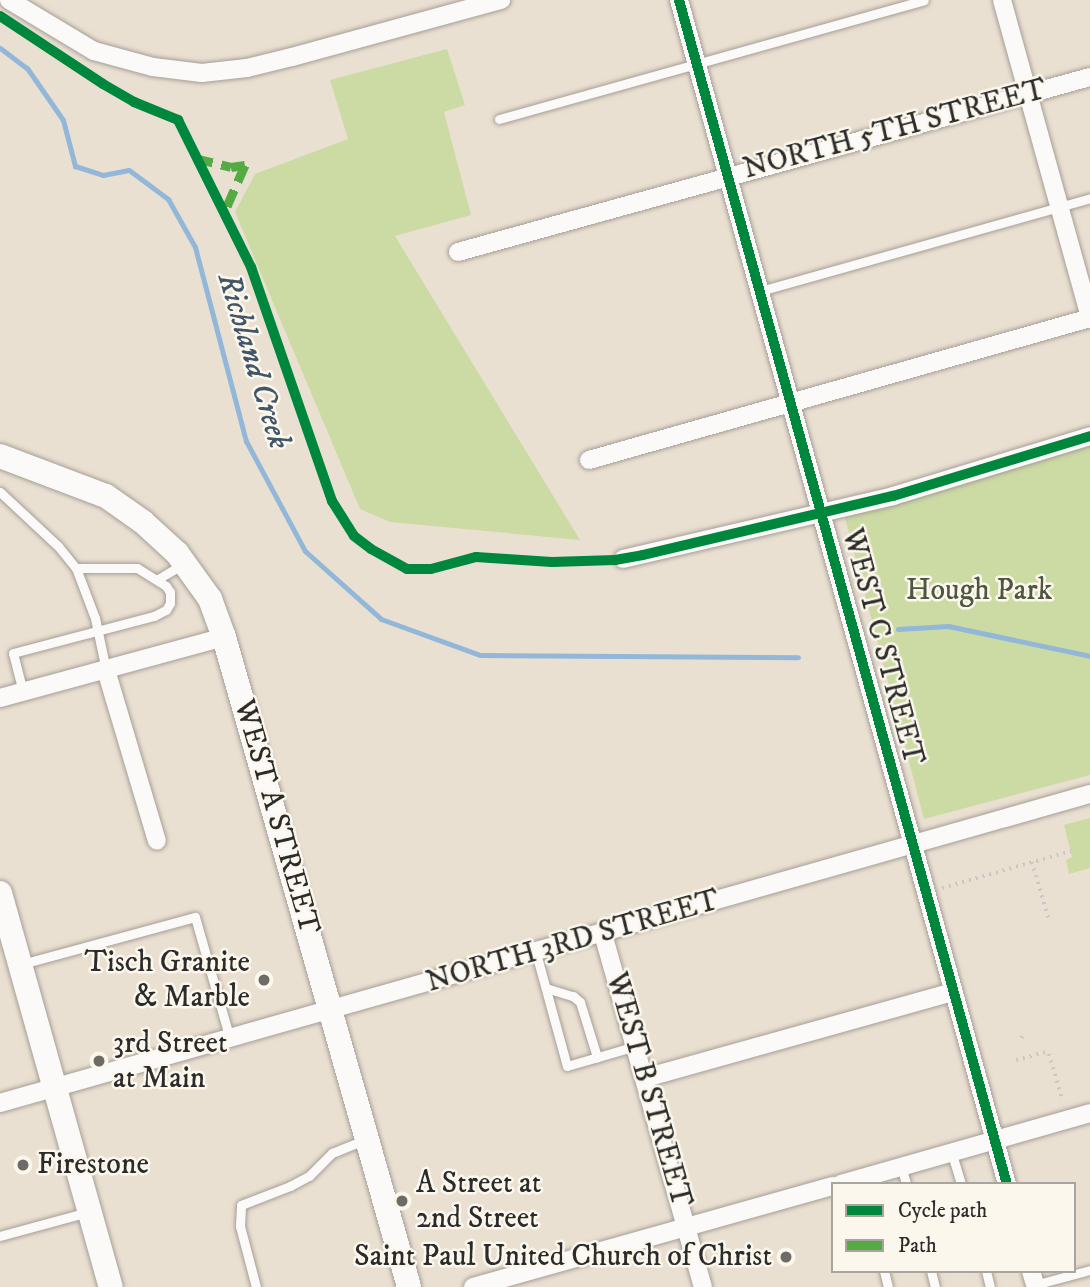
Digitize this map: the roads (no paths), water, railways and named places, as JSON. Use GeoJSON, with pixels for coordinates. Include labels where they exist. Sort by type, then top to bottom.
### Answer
{"type":"FeatureCollection","features":[{"type":"Feature","properties":{"kind":"main road","name":"WEST A STREET"},"geometry":{"type":"LineString","coordinates":[[0,456],[106,496],[143,522],[184,563],[210,599],[224,637],[409,1287]]}},
{"type":"Feature","properties":{"kind":"main road"},"geometry":{"type":"LineString","coordinates":[[0,892],[7,942],[20,964],[111,1287]]}},
{"type":"Feature","properties":{"kind":"street"},"geometry":{"type":"LineString","coordinates":[[9,0],[94,51],[153,67],[202,72],[247,68],[501,0]]}},
{"type":"Feature","properties":{"kind":"street","name":"WEST C STREET"},"geometry":{"type":"LineString","coordinates":[[680,0],[911,845],[1006,1182]]}},
{"type":"Feature","properties":{"kind":"street"},"geometry":{"type":"LineString","coordinates":[[589,460],[1090,318],[1002,0]]}},
{"type":"Feature","properties":{"kind":"street","name":"NORTH 5TH STREET"},"geometry":{"type":"LineString","coordinates":[[458,252],[728,175],[1090,77]]}},
{"type":"Feature","properties":{"kind":"street"},"geometry":{"type":"LineString","coordinates":[[623,559],[892,496],[1090,436]]}},
{"type":"Feature","properties":{"kind":"street"},"geometry":{"type":"LineString","coordinates":[[0,698],[224,637]]}},
{"type":"Feature","properties":{"kind":"street"},"geometry":{"type":"LineString","coordinates":[[106,670],[157,841]]}},
{"type":"Feature","properties":{"kind":"street","name":"NORTH 3RD STREET"},"geometry":{"type":"LineString","coordinates":[[0,1103],[1090,794]]}},
{"type":"Feature","properties":{"kind":"street","name":"WEST B STREET"},"geometry":{"type":"LineString","coordinates":[[603,934],[703,1287]]}},
{"type":"Feature","properties":{"kind":"street"},"geometry":{"type":"LineString","coordinates":[[645,1078],[953,992]]}},
{"type":"Feature","properties":{"kind":"street"},"geometry":{"type":"LineString","coordinates":[[852,1182],[903,1175],[951,1151],[1090,1113]]}},
{"type":"Feature","properties":{"kind":"street"},"geometry":{"type":"LineString","coordinates":[[473,1287],[831,1187]]}},
{"type":"Feature","properties":{"kind":"lane"},"geometry":{"type":"LineString","coordinates":[[499,119],[924,0]]}},
{"type":"Feature","properties":{"kind":"lane"},"geometry":{"type":"LineString","coordinates":[[760,291],[1090,198]]}},
{"type":"Feature","properties":{"kind":"lane"},"geometry":{"type":"LineString","coordinates":[[0,492],[58,546],[76,568],[98,631],[106,670]]}},
{"type":"Feature","properties":{"kind":"lane"},"geometry":{"type":"LineString","coordinates":[[158,579],[184,563]]}},
{"type":"Feature","properties":{"kind":"lane"},"geometry":{"type":"LineString","coordinates":[[23,692],[13,653],[166,610],[170,592],[158,579],[137,568],[76,568]]}},
{"type":"Feature","properties":{"kind":"lane"},"geometry":{"type":"LineString","coordinates":[[20,964],[194,916],[230,1039]]}},
{"type":"Feature","properties":{"kind":"lane"},"geometry":{"type":"LineString","coordinates":[[536,953],[568,1066],[636,1046]]}},
{"type":"Feature","properties":{"kind":"lane"},"geometry":{"type":"LineString","coordinates":[[546,988],[573,996],[580,1002],[597,1058]]}},
{"type":"Feature","properties":{"kind":"lane"},"geometry":{"type":"LineString","coordinates":[[256,1287],[240,1226],[241,1205],[290,1186],[309,1176],[332,1153],[350,1143],[367,1139]]}},
{"type":"Feature","properties":{"kind":"lane"},"geometry":{"type":"LineString","coordinates":[[951,1151],[960,1182]]}},
{"type":"Feature","properties":{"kind":"lane"},"geometry":{"type":"LineString","coordinates":[[0,1236],[90,1211]]}},
{"type":"Feature","properties":{"kind":"lane"},"geometry":{"type":"LineString","coordinates":[[1032,1282],[1076,1273]]}},
{"type":"Feature","properties":{"kind":"waterway","name":"Richland Creek"},"geometry":{"type":"LineString","coordinates":[[0,48],[27,68],[63,120],[75,166],[103,175],[129,170],[168,199],[195,247],[246,441],[305,551],[381,619],[480,655],[798,657]]}},
{"type":"Feature","properties":{"kind":"waterway","name":"Richland Creek"},"geometry":{"type":"LineString","coordinates":[[898,629],[948,626],[1090,656]]}},
{"type":"Feature","properties":{"kind":"place","name":"Tisch Granite & Marble"},"geometry":{"type":"Point","coordinates":[264,980]}},
{"type":"Feature","properties":{"kind":"place","name":"3rd Street at Main"},"geometry":{"type":"Point","coordinates":[99,1061]}},
{"type":"Feature","properties":{"kind":"place","name":"Firestone"},"geometry":{"type":"Point","coordinates":[23,1165]}},
{"type":"Feature","properties":{"kind":"place","name":"A Street at 2nd Street"},"geometry":{"type":"Point","coordinates":[402,1201]}},
{"type":"Feature","properties":{"kind":"place","name":"Saint Paul United Church of Christ"},"geometry":{"type":"Point","coordinates":[786,1257]}},
{"type":"Feature","properties":{"kind":"park label","name":"Hough Park"},"geometry":{"type":"Point","coordinates":[979,591]}}]}
